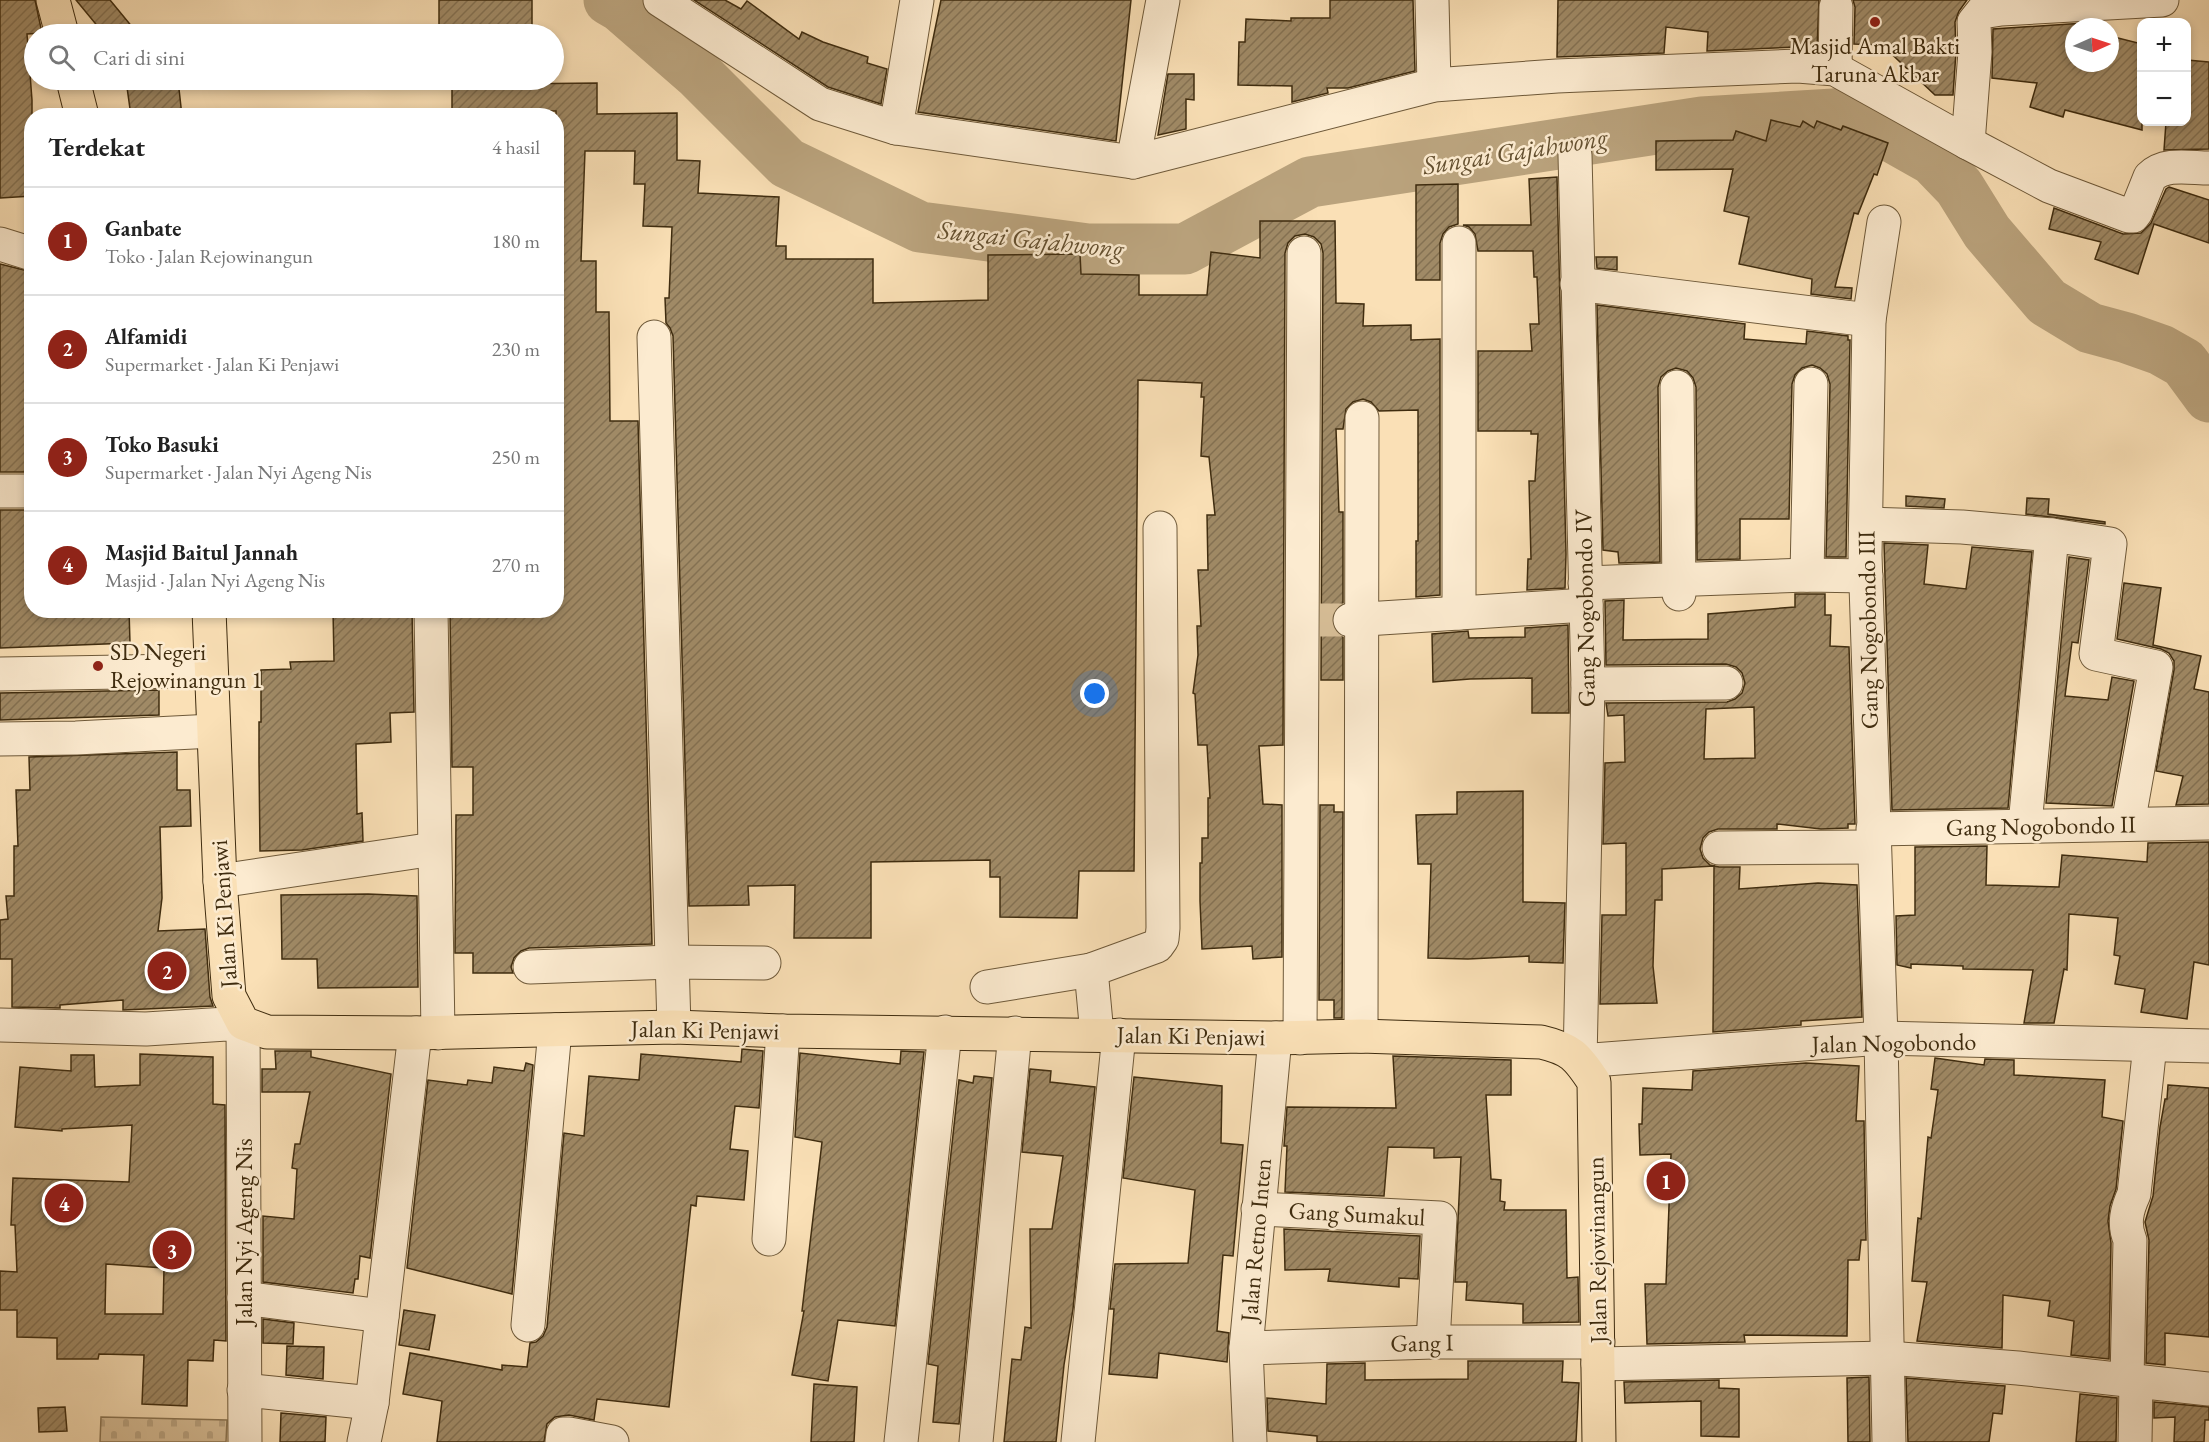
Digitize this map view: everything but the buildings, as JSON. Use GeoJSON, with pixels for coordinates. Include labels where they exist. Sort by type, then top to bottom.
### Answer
{"type":"FeatureCollection","features":[{"type":"Feature","properties":{"kind":"main road"},"geometry":{"type":"LineString","coordinates":[[53,0],[59,24]]}},
{"type":"Feature","properties":{"kind":"main road"},"geometry":{"type":"LineString","coordinates":[[76,90],[80,108]]}},
{"type":"Feature","properties":{"kind":"main road","name":"Jalan Ki Penjawi"},"geometry":{"type":"LineString","coordinates":[[207,618],[198,670],[213,731],[220,881],[229,996],[243,1023],[267,1032],[427,1033],[674,1027],[783,1031],[1288,1038],[1360,1036],[1541,1042],[1562,1047],[1580,1061]]}},
{"type":"Feature","properties":{"kind":"main road","name":"Jalan Rejowinangun"},"geometry":{"type":"LineString","coordinates":[[1580,1061],[1594,1082],[1599,1442]]}},
{"type":"Feature","properties":{"kind":"street"},"geometry":{"type":"LineString","coordinates":[[660,0],[820,104],[896,128],[1133,162],[1434,85],[1568,75],[1798,66],[1835,69],[2049,186],[2129,216],[2133,216],[2136,212],[2154,172],[2166,168],[2209,168]]}},
{"type":"Feature","properties":{"kind":"street"},"geometry":{"type":"LineString","coordinates":[[896,128],[917,0]]}},
{"type":"Feature","properties":{"kind":"street"},"geometry":{"type":"LineString","coordinates":[[1133,162],[1163,0]]}},
{"type":"Feature","properties":{"kind":"street"},"geometry":{"type":"LineString","coordinates":[[1432,0],[1434,85]]}},
{"type":"Feature","properties":{"kind":"street"},"geometry":{"type":"LineString","coordinates":[[1968,143],[1975,52],[1974,22],[1982,12],[2162,0]]}},
{"type":"Feature","properties":{"kind":"street"},"geometry":{"type":"LineString","coordinates":[[1835,69],[1836,7]]}},
{"type":"Feature","properties":{"kind":"street","name":"Gang Nogobondo IV"},"geometry":{"type":"LineString","coordinates":[[1575,155],[1588,684],[1580,1061]]}},
{"type":"Feature","properties":{"kind":"street","name":"Gang Nogobondo III"},"geometry":{"type":"LineString","coordinates":[[1884,222],[1869,320],[1866,576],[1881,1038],[1889,1442]]}},
{"type":"Feature","properties":{"kind":"street"},"geometry":{"type":"LineString","coordinates":[[1459,243],[1459,613]]}},
{"type":"Feature","properties":{"kind":"street"},"geometry":{"type":"LineString","coordinates":[[0,244],[24,252]]}},
{"type":"Feature","properties":{"kind":"street"},"geometry":{"type":"LineString","coordinates":[[1304,253],[1333,620],[1360,1036]]}},
{"type":"Feature","properties":{"kind":"street"},"geometry":{"type":"LineString","coordinates":[[1577,284],[1869,320]]}},
{"type":"Feature","properties":{"kind":"street"},"geometry":{"type":"LineString","coordinates":[[654,337],[674,1027]]}},
{"type":"Feature","properties":{"kind":"street"},"geometry":{"type":"LineString","coordinates":[[1807,575],[1811,384]]}},
{"type":"Feature","properties":{"kind":"street"},"geometry":{"type":"LineString","coordinates":[[1677,387],[1679,587]]}},
{"type":"Feature","properties":{"kind":"street"},"geometry":{"type":"LineString","coordinates":[[1333,620],[1362,418]]}},
{"type":"Feature","properties":{"kind":"street"},"geometry":{"type":"LineString","coordinates":[[0,491],[24,490]]}},
{"type":"Feature","properties":{"kind":"street"},"geometry":{"type":"LineString","coordinates":[[1866,524],[1962,526],[2052,535],[2110,544],[2096,654],[2156,667],[2128,824]]}},
{"type":"Feature","properties":{"kind":"street"},"geometry":{"type":"LineString","coordinates":[[987,987],[1091,970],[1157,946],[1162,939],[1160,528]]}},
{"type":"Feature","properties":{"kind":"street"},"geometry":{"type":"LineString","coordinates":[[2025,825],[2052,535]]}},
{"type":"Feature","properties":{"kind":"street"},"geometry":{"type":"LineString","coordinates":[[1333,620],[1459,613],[1586,594],[1807,575],[1866,576]]}},
{"type":"Feature","properties":{"kind":"street"},"geometry":{"type":"LineString","coordinates":[[364,1442],[372,1403],[382,1316],[427,1033],[434,849],[431,618]]}},
{"type":"Feature","properties":{"kind":"street","name":"Jalan Retno Inten"},"geometry":{"type":"LineString","coordinates":[[1250,1442],[1246,1348],[1258,1209],[1288,1038],[1333,620]]}},
{"type":"Feature","properties":{"kind":"street"},"geometry":{"type":"LineString","coordinates":[[0,674],[198,670]]}},
{"type":"Feature","properties":{"kind":"street"},"geometry":{"type":"LineString","coordinates":[[1588,684],[1726,683]]}},
{"type":"Feature","properties":{"kind":"street"},"geometry":{"type":"LineString","coordinates":[[0,739],[76,738],[213,731]]}},
{"type":"Feature","properties":{"kind":"street","name":"Gang Nogobondo II"},"geometry":{"type":"LineString","coordinates":[[1719,848],[2025,825],[2209,824]]}},
{"type":"Feature","properties":{"kind":"street"},"geometry":{"type":"LineString","coordinates":[[220,881],[434,849]]}},
{"type":"Feature","properties":{"kind":"street"},"geometry":{"type":"LineString","coordinates":[[530,967],[672,962],[764,963]]}},
{"type":"Feature","properties":{"kind":"street"},"geometry":{"type":"LineString","coordinates":[[1078,1442],[1108,1035],[1091,970]]}},
{"type":"Feature","properties":{"kind":"street"},"geometry":{"type":"LineString","coordinates":[[0,1025],[146,1029],[243,1023]]}},
{"type":"Feature","properties":{"kind":"street","name":"Jalan Nyi Ageng Nis"},"geometry":{"type":"LineString","coordinates":[[243,1023],[244,1442]]}},
{"type":"Feature","properties":{"kind":"street"},"geometry":{"type":"LineString","coordinates":[[528,1325],[555,1030]]}},
{"type":"Feature","properties":{"kind":"street"},"geometry":{"type":"LineString","coordinates":[[769,1239],[783,1031]]}},
{"type":"Feature","properties":{"kind":"street"},"geometry":{"type":"LineString","coordinates":[[901,1442],[945,1032]]}},
{"type":"Feature","properties":{"kind":"street"},"geometry":{"type":"LineString","coordinates":[[976,1442],[1016,1033]]}},
{"type":"Feature","properties":{"kind":"street","name":"Jalan Nogobondo"},"geometry":{"type":"LineString","coordinates":[[1580,1061],[1881,1038],[2209,1046]]}},
{"type":"Feature","properties":{"kind":"street"},"geometry":{"type":"LineString","coordinates":[[2135,1442],[2130,1240],[2126,1229],[2128,1205],[2134,1194],[2150,1045]]}},
{"type":"Feature","properties":{"kind":"street","name":"Gang Sumakul"},"geometry":{"type":"LineString","coordinates":[[1258,1209],[1440,1218],[1433,1342]]}},
{"type":"Feature","properties":{"kind":"street"},"geometry":{"type":"LineString","coordinates":[[244,1298],[382,1316]]}},
{"type":"Feature","properties":{"kind":"street","name":"Gang I"},"geometry":{"type":"LineString","coordinates":[[1246,1348],[1433,1342],[1598,1353],[1888,1358],[2018,1368],[2209,1389]]}},
{"type":"Feature","properties":{"kind":"street"},"geometry":{"type":"LineString","coordinates":[[244,1390],[372,1403]]}},
{"type":"Feature","properties":{"kind":"street"},"geometry":{"type":"LineString","coordinates":[[562,1442],[563,1434],[612,1442]]}},
{"type":"Feature","properties":{"kind":"green space"},"geometry":{"type":"Polygon","coordinates":[[[101,1417],[227,1420],[226,1442],[100,1442],[101,1417]]]}},
{"type":"Feature","properties":{"kind":"waterway","name":"Sungai Gajahwong"},"geometry":{"type":"LineString","coordinates":[[609,0],[621,7],[698,74],[787,163],[920,227],[1088,249],[1185,249],[1310,182],[1702,122],[1834,114]]}},
{"type":"Feature","properties":{"kind":"waterway","name":"Sungai Gajahwong"},"geometry":{"type":"LineString","coordinates":[[1840,113],[1878,129],[1933,160],[1959,187],[1987,232],[2047,302],[2090,328],[2161,350],[2184,363],[2209,397]]}},
{"type":"Feature","properties":{"kind":"tunnel"},"geometry":{"type":"LineString","coordinates":[[1320,620],[1350,620]]}},
{"type":"Feature","properties":{"kind":"place","name":"Masjid Amal Bakti Taruna Akbar"},"geometry":{"type":"Point","coordinates":[1875,22]}},
{"type":"Feature","properties":{"kind":"place","name":"SD Negeri Rejowinangun 1"},"geometry":{"type":"Point","coordinates":[98,666]}},
{"type":"Feature","properties":{"kind":"place","name":"Alfamidi"},"geometry":{"type":"Point","coordinates":[167,971]}},
{"type":"Feature","properties":{"kind":"place","name":"Ganbate"},"geometry":{"type":"Point","coordinates":[1666,1181]}},
{"type":"Feature","properties":{"kind":"place","name":"Masjid Baitul Jannah"},"geometry":{"type":"Point","coordinates":[64,1203]}},
{"type":"Feature","properties":{"kind":"place","name":"Toko Basuki"},"geometry":{"type":"Point","coordinates":[172,1250]}}]}
